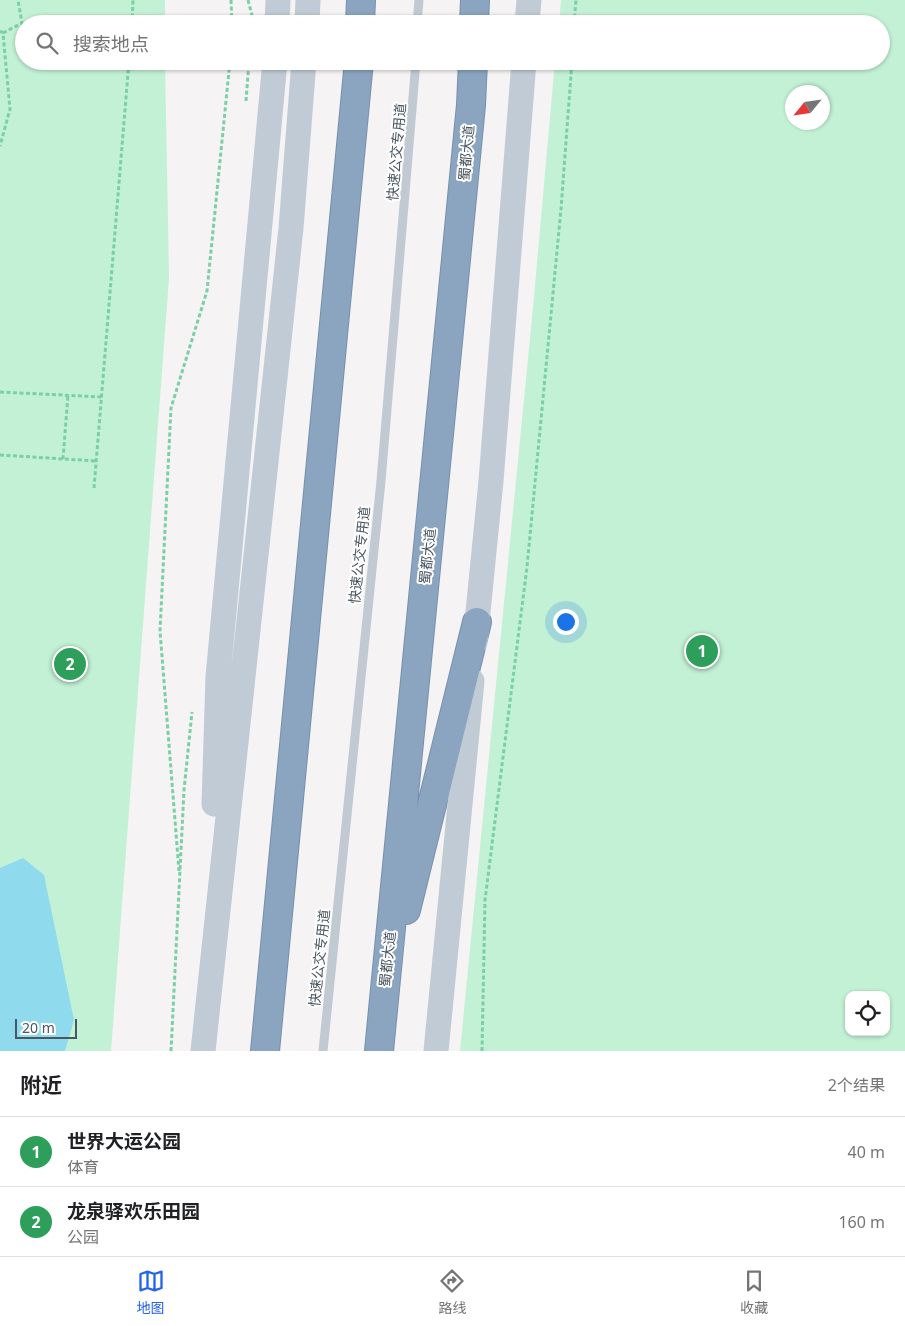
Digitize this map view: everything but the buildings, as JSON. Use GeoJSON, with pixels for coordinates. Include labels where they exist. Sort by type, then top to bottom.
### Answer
{"type":"FeatureCollection","features":[{"type":"Feature","properties":{"kind":"highway"},"geometry":{"type":"LineString","coordinates":[[360,15],[361,0]]}},
{"type":"Feature","properties":{"kind":"highway"},"geometry":{"type":"LineString","coordinates":[[474,15],[475,0]]}},
{"type":"Feature","properties":{"kind":"highway"},"geometry":{"type":"LineString","coordinates":[[265,1051],[358,70]]}},
{"type":"Feature","properties":{"kind":"highway","name":"蜀都大道"},"geometry":{"type":"LineString","coordinates":[[379,1051],[470,115],[472,70]]}},
{"type":"Feature","properties":{"kind":"highway"},"geometry":{"type":"LineString","coordinates":[[383,1004],[477,622]]}},
{"type":"Feature","properties":{"kind":"main road"},"geometry":{"type":"LineString","coordinates":[[277,15],[278,0]]}},
{"type":"Feature","properties":{"kind":"main road"},"geometry":{"type":"LineString","coordinates":[[307,15],[308,0]]}},
{"type":"Feature","properties":{"kind":"main road"},"geometry":{"type":"LineString","coordinates":[[528,15],[529,0]]}},
{"type":"Feature","properties":{"kind":"main road"},"geometry":{"type":"LineString","coordinates":[[207,997],[218,677],[274,70]]}},
{"type":"Feature","properties":{"kind":"main road"},"geometry":{"type":"LineString","coordinates":[[203,1051],[207,997],[291,228],[303,70]]}},
{"type":"Feature","properties":{"kind":"main road"},"geometry":{"type":"LineString","coordinates":[[436,1051],[491,481],[523,70]]}},
{"type":"Feature","properties":{"kind":"lane"},"geometry":{"type":"LineString","coordinates":[[417,15],[418,0]]}},
{"type":"Feature","properties":{"kind":"lane","name":"快速公交专用道"},"geometry":{"type":"LineString","coordinates":[[323,1051],[380,481],[415,70]]}},
{"type":"Feature","properties":{"kind":"path"},"geometry":{"type":"LineString","coordinates":[[18,0],[21,15]]}},
{"type":"Feature","properties":{"kind":"path"},"geometry":{"type":"LineString","coordinates":[[132,15],[133,0]]}},
{"type":"Feature","properties":{"kind":"path"},"geometry":{"type":"LineString","coordinates":[[231,0],[232,15]]}},
{"type":"Feature","properties":{"kind":"path"},"geometry":{"type":"LineString","coordinates":[[248,0],[250,15]]}},
{"type":"Feature","properties":{"kind":"path"},"geometry":{"type":"LineString","coordinates":[[575,15],[576,0]]}},
{"type":"Feature","properties":{"kind":"path"},"geometry":{"type":"LineString","coordinates":[[0,146],[10,109],[2,32],[15,26]]}},
{"type":"Feature","properties":{"kind":"path"},"geometry":{"type":"LineString","coordinates":[[94,488],[128,70]]}},
{"type":"Feature","properties":{"kind":"path"},"geometry":{"type":"LineString","coordinates":[[180,886],[160,630],[171,408],[207,291],[229,70]]}},
{"type":"Feature","properties":{"kind":"path"},"geometry":{"type":"LineString","coordinates":[[482,1051],[485,900],[527,567],[560,219],[571,70]]}},
{"type":"Feature","properties":{"kind":"path"},"geometry":{"type":"LineString","coordinates":[[0,392],[102,397]]}},
{"type":"Feature","properties":{"kind":"path"},"geometry":{"type":"LineString","coordinates":[[63,459],[68,395]]}},
{"type":"Feature","properties":{"kind":"path"},"geometry":{"type":"LineString","coordinates":[[0,455],[96,461]]}},
{"type":"Feature","properties":{"kind":"green space"},"geometry":{"type":"Polygon","coordinates":[[[0,0],[165,0],[165,15],[15,15],[15,70],[165,70],[169,278],[111,1051],[0,1051],[0,0]]]}},
{"type":"Feature","properties":{"kind":"green space"},"geometry":{"type":"Polygon","coordinates":[[[561,0],[905,0],[905,1051],[460,1051],[533,308],[554,70],[890,70],[890,15],[560,15],[561,0]]]}},
{"type":"Feature","properties":{"kind":"water"},"geometry":{"type":"Polygon","coordinates":[[[23,858],[44,875],[74,1020],[65,1051],[0,1051],[0,868],[23,858]]]}},
{"type":"Feature","properties":{"kind":"place","name":"世界大运公园"},"geometry":{"type":"Point","coordinates":[702,651]}},
{"type":"Feature","properties":{"kind":"place","name":"龙泉驿欢乐田园"},"geometry":{"type":"Point","coordinates":[70,664]}}]}
